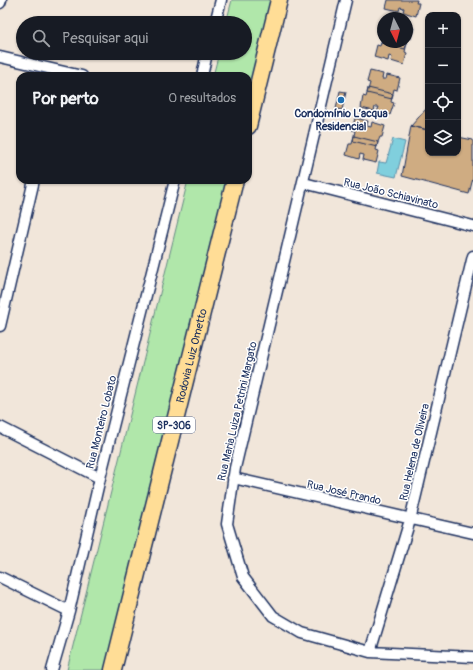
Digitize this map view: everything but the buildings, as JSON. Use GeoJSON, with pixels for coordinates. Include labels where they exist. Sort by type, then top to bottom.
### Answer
{"type":"FeatureCollection","features":[{"type":"Feature","properties":{"kind":"main road"},"geometry":{"type":"LineString","coordinates":[[252,110],[279,0]]}},
{"type":"Feature","properties":{"kind":"main road","name":"Rodovia Luiz Ometto"},"geometry":{"type":"LineString","coordinates":[[113,670],[234,184]]}},
{"type":"Feature","properties":{"kind":"street"},"geometry":{"type":"LineString","coordinates":[[217,16],[221,0]]}},
{"type":"Feature","properties":{"kind":"street","name":"Rua Maria Luiza Petrini Margato"},"geometry":{"type":"LineString","coordinates":[[346,0],[304,183],[233,478],[227,524],[243,577],[273,616],[302,633],[370,652],[473,658]]}},
{"type":"Feature","properties":{"kind":"street"},"geometry":{"type":"LineString","coordinates":[[0,57],[56,72]]}},
{"type":"Feature","properties":{"kind":"street"},"geometry":{"type":"LineString","coordinates":[[203,72],[205,60]]}},
{"type":"Feature","properties":{"kind":"street","name":"Rua João Schiavinato"},"geometry":{"type":"LineString","coordinates":[[304,183],[473,226]]}},
{"type":"Feature","properties":{"kind":"street"},"geometry":{"type":"LineString","coordinates":[[0,326],[33,184]]}},
{"type":"Feature","properties":{"kind":"street","name":"Rua Monteiro Lobato"},"geometry":{"type":"LineString","coordinates":[[52,670],[69,611],[100,478],[174,184]]}},
{"type":"Feature","properties":{"kind":"street","name":"Rua Helena de Oliveira"},"geometry":{"type":"LineString","coordinates":[[370,652],[410,520],[473,256]]}},
{"type":"Feature","properties":{"kind":"street"},"geometry":{"type":"LineString","coordinates":[[0,427],[100,478]]}},
{"type":"Feature","properties":{"kind":"street","name":"Rua José Prando"},"geometry":{"type":"LineString","coordinates":[[233,478],[410,520],[473,533]]}},
{"type":"Feature","properties":{"kind":"street"},"geometry":{"type":"LineString","coordinates":[[0,578],[69,611]]}},
{"type":"Feature","properties":{"kind":"green space"},"geometry":{"type":"Polygon","coordinates":[[[232,0],[276,0],[252,95],[252,72],[214,72],[217,60],[252,60],[252,16],[228,16],[232,0]]]}},
{"type":"Feature","properties":{"kind":"green space"},"geometry":{"type":"Polygon","coordinates":[[[187,184],[230,184],[106,670],[67,670],[187,184]]]}},
{"type":"Feature","properties":{"kind":"water"},"geometry":{"type":"Polygon","coordinates":[[[393,139],[405,142],[396,177],[377,173],[379,162],[386,163],[393,139]]]}},
{"type":"Feature","properties":{"kind":"place","name":"Condomínio L’acqua Residencial"},"geometry":{"type":"Point","coordinates":[341,100]}}]}
